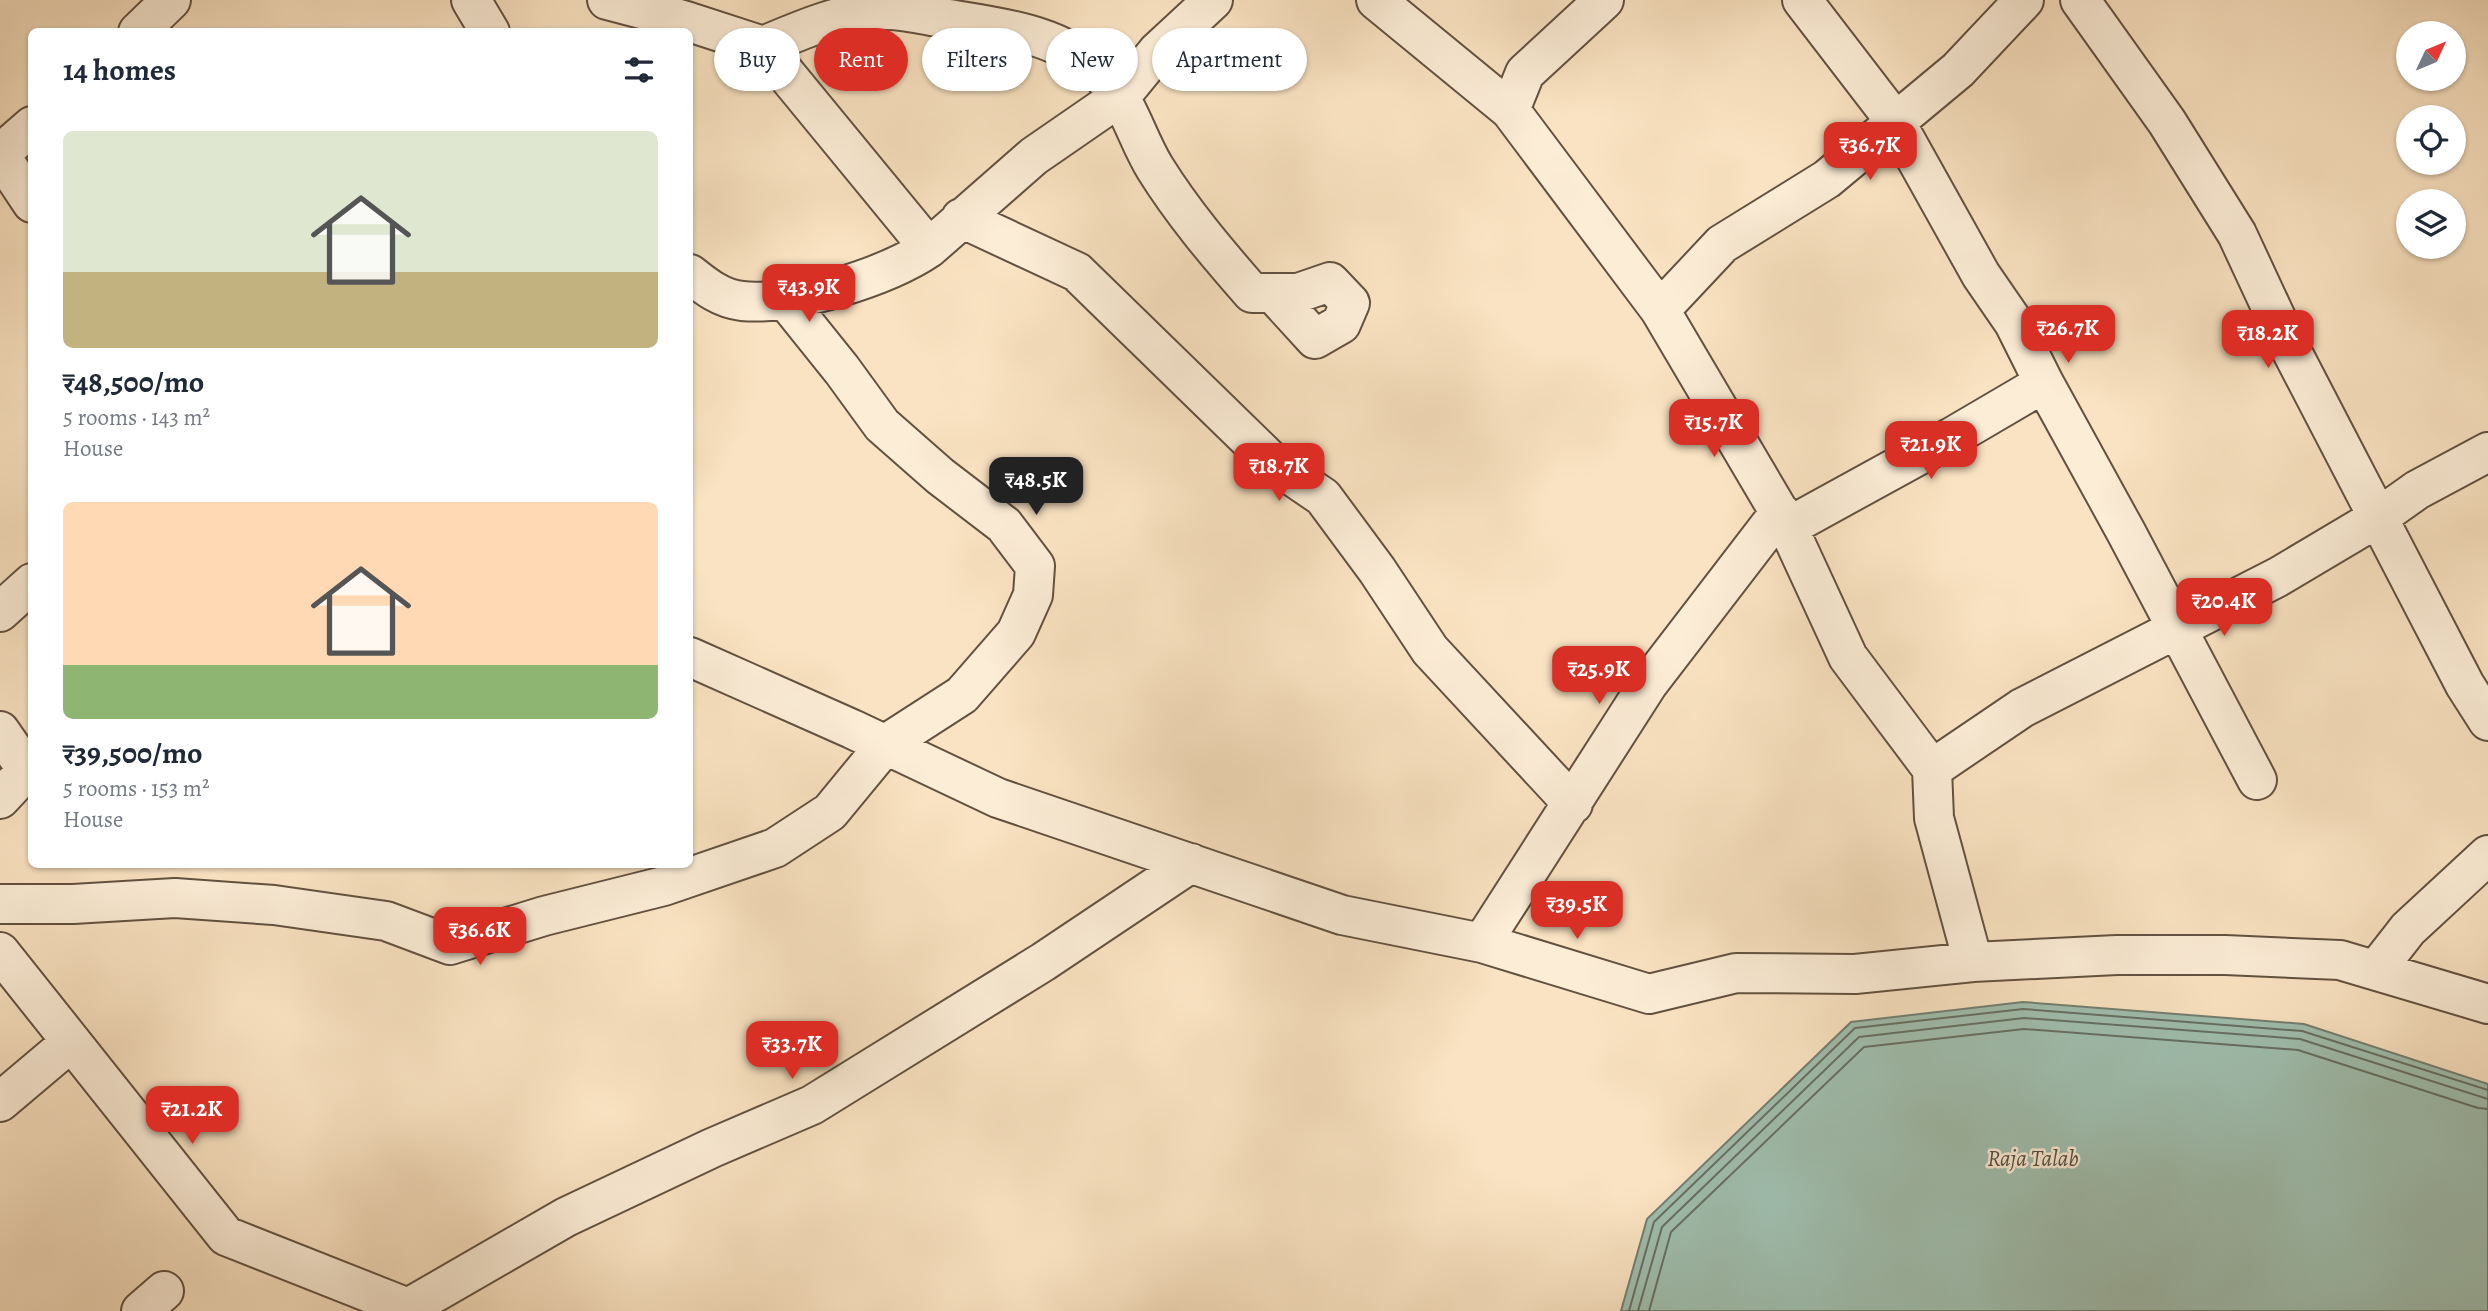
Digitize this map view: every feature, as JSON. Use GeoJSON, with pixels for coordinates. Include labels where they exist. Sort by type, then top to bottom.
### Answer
{"type":"FeatureCollection","features":[{"type":"Feature","properties":{"kind":"street"},"geometry":{"type":"LineString","coordinates":[[142,28],[172,0]]}},
{"type":"Feature","properties":{"kind":"street"},"geometry":{"type":"LineString","coordinates":[[471,0],[488,28]]}},
{"type":"Feature","properties":{"kind":"street"},"geometry":{"type":"LineString","coordinates":[[607,0],[714,30]]}},
{"type":"Feature","properties":{"kind":"street"},"geometry":{"type":"LineString","coordinates":[[693,276],[722,296],[742,301],[785,299],[852,283],[915,258],[1034,156],[1121,96],[1157,52],[1213,0]]}},
{"type":"Feature","properties":{"kind":"street"},"geometry":{"type":"LineString","coordinates":[[1376,0],[1510,110],[1660,310],[1784,519],[1848,657],[1932,769],[1934,818],[1973,962]]}},
{"type":"Feature","properties":{"kind":"street"},"geometry":{"type":"LineString","coordinates":[[1510,110],[1525,74],[1604,0]]}},
{"type":"Feature","properties":{"kind":"street"},"geometry":{"type":"LineString","coordinates":[[1802,0],[1895,121],[1981,275],[2014,323],[2257,780]]}},
{"type":"Feature","properties":{"kind":"street"},"geometry":{"type":"LineString","coordinates":[[1660,310],[1722,244],[1827,178],[1958,70],[2024,0]]}},
{"type":"Feature","properties":{"kind":"street"},"geometry":{"type":"LineString","coordinates":[[2080,0],[2167,122],[2237,234],[2290,348],[2465,685],[2488,721]]}},
{"type":"Feature","properties":{"kind":"street"},"geometry":{"type":"LineString","coordinates":[[800,31],[851,14],[886,9],[1004,28],[1039,38],[1075,54],[1102,75],[1121,96],[1154,166],[1199,233],[1252,293],[1273,293]]}},
{"type":"Feature","properties":{"kind":"street"},"geometry":{"type":"LineString","coordinates":[[800,91],[929,248]]}},
{"type":"Feature","properties":{"kind":"street"},"geometry":{"type":"LineString","coordinates":[[28,130],[0,154],[28,197]]}},
{"type":"Feature","properties":{"kind":"street"},"geometry":{"type":"LineString","coordinates":[[961,218],[1077,272],[1273,463],[1323,497],[1377,570],[1430,650],[1573,804]]}},
{"type":"Feature","properties":{"kind":"street"},"geometry":{"type":"LineString","coordinates":[[0,904],[73,904],[175,898],[274,905],[386,921],[450,945],[544,916],[663,886],[775,848],[830,812],[886,744],[961,695],[1016,633],[1033,595],[1035,566],[1004,524],[940,476],[882,425],[785,299]]}},
{"type":"Feature","properties":{"kind":"street"},"geometry":{"type":"LineString","coordinates":[[1482,943],[1648,684],[1784,519],[1952,437],[2044,383]]}},
{"type":"Feature","properties":{"kind":"street"},"geometry":{"type":"LineString","coordinates":[[1932,769],[2022,708],[2278,576],[2379,517],[2417,490],[2488,452]]}},
{"type":"Feature","properties":{"kind":"street"},"geometry":{"type":"LineString","coordinates":[[0,612],[28,587]]}},
{"type":"Feature","properties":{"kind":"street"},"geometry":{"type":"LineString","coordinates":[[693,658],[886,744],[998,799],[1342,915],[1482,943],[1649,994],[1736,973],[1855,974],[1973,962],[2117,955],[2225,955],[2340,960],[2488,1004]]}},
{"type":"Feature","properties":{"kind":"street"},"geometry":{"type":"LineString","coordinates":[[0,732],[27,770],[0,799]]}},
{"type":"Feature","properties":{"kind":"street"},"geometry":{"type":"LineString","coordinates":[[2376,970],[2409,929],[2488,855]]}},
{"type":"Feature","properties":{"kind":"street"},"geometry":{"type":"LineString","coordinates":[[0,952],[226,1236],[406,1309],[566,1217],[712,1148],[812,1105],[1043,962],[1191,863]]}},
{"type":"Feature","properties":{"kind":"street"},"geometry":{"type":"LineString","coordinates":[[0,1102],[71,1042]]}},
{"type":"Feature","properties":{"kind":"water","name":"Raja Talab"},"geometry":{"type":"Polygon","coordinates":[[[2023,1002],[2304,1024],[2488,1084],[2488,1311],[1621,1311],[1647,1219],[1851,1022],[2023,1002]]]}}]}
